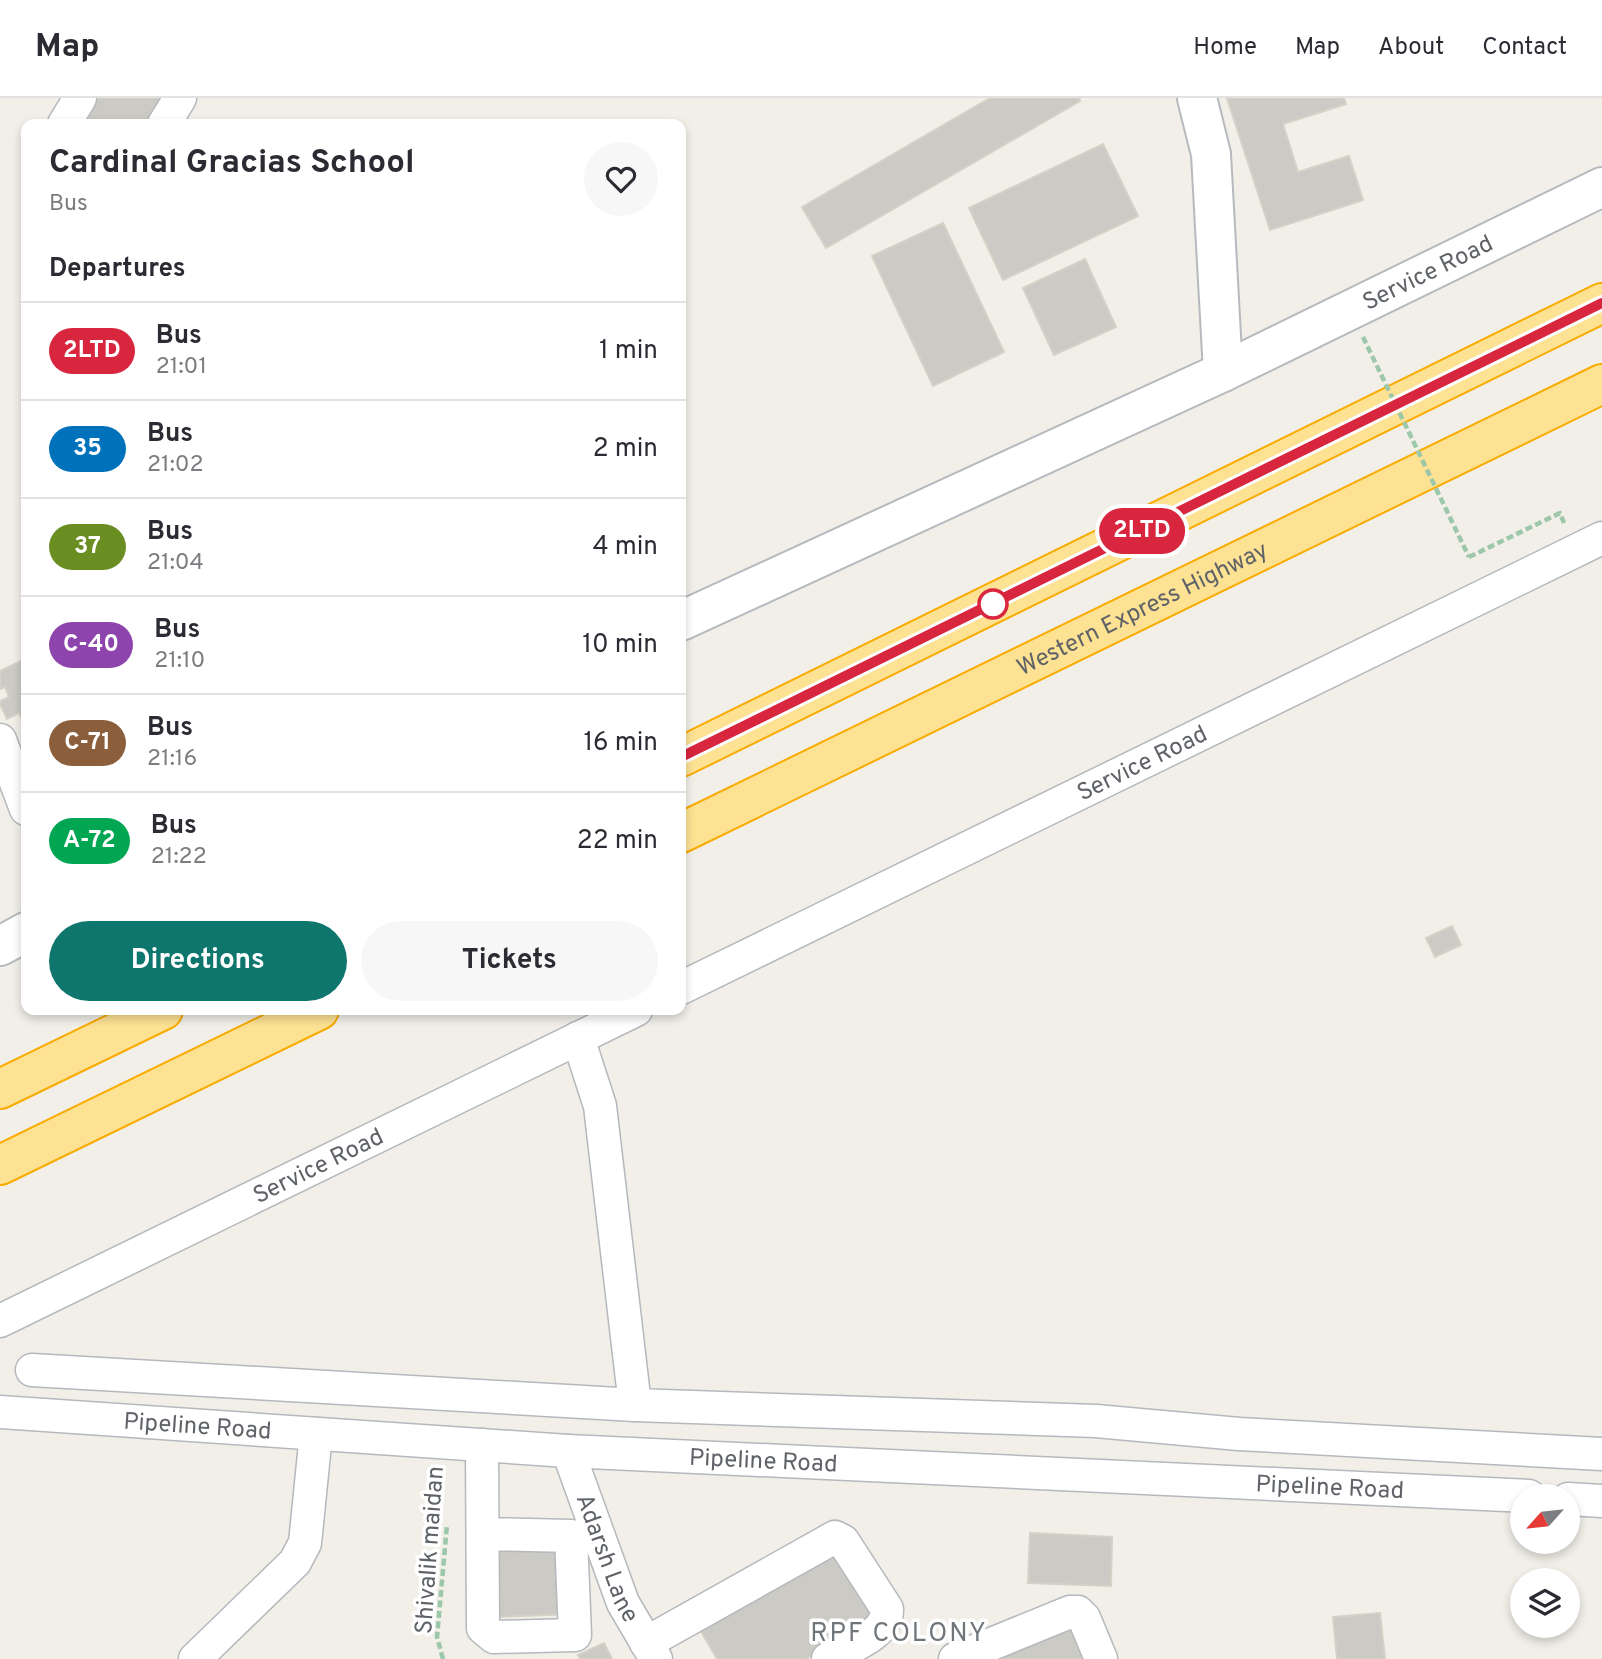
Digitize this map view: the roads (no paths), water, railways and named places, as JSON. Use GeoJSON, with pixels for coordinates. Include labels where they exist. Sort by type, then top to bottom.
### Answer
{"type":"FeatureCollection","features":[{"type":"Feature","properties":{"kind":"highway"},"geometry":{"type":"LineString","coordinates":[[686,755],[1602,303]]}},
{"type":"Feature","properties":{"kind":"highway","name":"Western Express Highway"},"geometry":{"type":"LineString","coordinates":[[686,831],[1602,384]]}},
{"type":"Feature","properties":{"kind":"highway"},"geometry":{"type":"LineString","coordinates":[[0,1089],[153,1015]]}},
{"type":"Feature","properties":{"kind":"highway"},"geometry":{"type":"LineString","coordinates":[[0,1165],[309,1015]]}},
{"type":"Feature","properties":{"kind":"street"},"geometry":{"type":"LineString","coordinates":[[67,119],[80,98]]}},
{"type":"Feature","properties":{"kind":"street"},"geometry":{"type":"LineString","coordinates":[[167,119],[180,98]]}},
{"type":"Feature","properties":{"kind":"street"},"geometry":{"type":"LineString","coordinates":[[1197,98],[1211,154],[1223,372]]}},
{"type":"Feature","properties":{"kind":"street","name":"Service Road"},"geometry":{"type":"LineString","coordinates":[[686,619],[1223,372],[1602,187]]}},
{"type":"Feature","properties":{"kind":"street","name":"Service Road"},"geometry":{"type":"LineString","coordinates":[[686,986],[1602,538]]}},
{"type":"Feature","properties":{"kind":"street"},"geometry":{"type":"LineString","coordinates":[[0,740],[21,796]]}},
{"type":"Feature","properties":{"kind":"street"},"geometry":{"type":"LineString","coordinates":[[0,946],[21,935]]}},
{"type":"Feature","properties":{"kind":"street","name":"Service Road"},"geometry":{"type":"LineString","coordinates":[[0,1321],[626,1015]]}},
{"type":"Feature","properties":{"kind":"street"},"geometry":{"type":"LineString","coordinates":[[578,1038],[600,1106],[635,1405]]}},
{"type":"Feature","properties":{"kind":"street"},"geometry":{"type":"LineString","coordinates":[[32,1370],[635,1405],[1096,1421],[1238,1434],[1602,1454]]}},
{"type":"Feature","properties":{"kind":"street","name":"Pipeline Road"},"geometry":{"type":"LineString","coordinates":[[0,1412],[568,1451],[1510,1495]]}},
{"type":"Feature","properties":{"kind":"street"},"geometry":{"type":"LineString","coordinates":[[195,1659],[295,1562],[305,1543],[316,1434]]}},
{"type":"Feature","properties":{"kind":"street"},"geometry":{"type":"LineString","coordinates":[[482,1445],[483,1534],[486,1633],[494,1637],[571,1637],[577,1629],[571,1536],[483,1534]]}},
{"type":"Feature","properties":{"kind":"street","name":"Adarsh Lane"},"geometry":{"type":"LineString","coordinates":[[568,1451],[622,1603],[651,1651]]}},
{"type":"Feature","properties":{"kind":"street"},"geometry":{"type":"LineString","coordinates":[[1580,1499],[1602,1500]]}},
{"type":"Feature","properties":{"kind":"street"},"geometry":{"type":"LineString","coordinates":[[651,1651],[835,1537],[843,1541],[887,1609],[887,1620],[881,1629],[828,1659]]}},
{"type":"Feature","properties":{"kind":"street"},"geometry":{"type":"LineString","coordinates":[[577,1615],[622,1603]]}},
{"type":"Feature","properties":{"kind":"street"},"geometry":{"type":"LineString","coordinates":[[955,1659],[1070,1612],[1078,1612],[1084,1618],[1101,1659]]}},
{"type":"Feature","properties":{"kind":"district","name":"RPF COLONY"},"geometry":{"type":"Point","coordinates":[899,1632]}}]}
